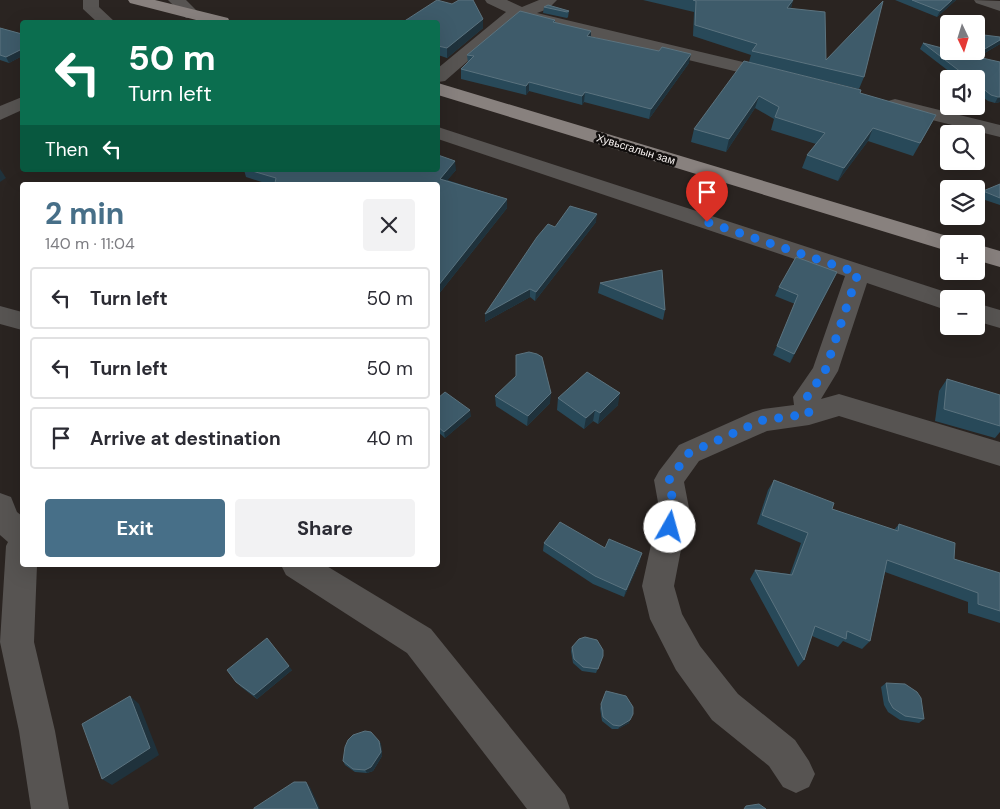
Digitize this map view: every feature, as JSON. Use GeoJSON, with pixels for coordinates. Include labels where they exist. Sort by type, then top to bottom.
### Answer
{"type":"FeatureCollection","features":[{"type":"Feature","properties":{"kind":"main road"},"geometry":{"type":"LineString","coordinates":[[136,0],[214,20]]}},
{"type":"Feature","properties":{"kind":"main road","name":"Хувьсгалын зам"},"geometry":{"type":"LineString","coordinates":[[440,90],[940,241]]}},
{"type":"Feature","properties":{"kind":"main road"},"geometry":{"type":"LineString","coordinates":[[985,255],[1000,259]]}},
{"type":"Feature","properties":{"kind":"street"},"geometry":{"type":"LineString","coordinates":[[91,0],[91,9],[105,20]]}},
{"type":"Feature","properties":{"kind":"street"},"geometry":{"type":"LineString","coordinates":[[176,0],[192,14]]}},
{"type":"Feature","properties":{"kind":"street"},"geometry":{"type":"LineString","coordinates":[[493,0],[535,18],[795,80]]}},
{"type":"Feature","properties":{"kind":"street"},"geometry":{"type":"LineString","coordinates":[[440,75],[509,16],[542,6],[549,0]]}},
{"type":"Feature","properties":{"kind":"street"},"geometry":{"type":"LineString","coordinates":[[982,0],[1000,6]]}},
{"type":"Feature","properties":{"kind":"street"},"geometry":{"type":"LineString","coordinates":[[880,101],[1000,131]]}},
{"type":"Feature","properties":{"kind":"street"},"geometry":{"type":"LineString","coordinates":[[0,114],[20,104]]}},
{"type":"Feature","properties":{"kind":"street"},"geometry":{"type":"LineString","coordinates":[[440,134],[940,299]]}},
{"type":"Feature","properties":{"kind":"street"},"geometry":{"type":"LineString","coordinates":[[809,414],[807,397],[825,371],[858,273]]}},
{"type":"Feature","properties":{"kind":"street"},"geometry":{"type":"LineString","coordinates":[[0,315],[20,320]]}},
{"type":"Feature","properties":{"kind":"street"},"geometry":{"type":"LineString","coordinates":[[985,315],[1000,319]]}},
{"type":"Feature","properties":{"kind":"street"},"geometry":{"type":"LineString","coordinates":[[796,774],[782,753],[725,707],[688,658],[667,619],[658,586],[674,508],[669,480],[689,453],[763,420],[809,414],[839,405],[1000,454]]}},
{"type":"Feature","properties":{"kind":"street"},"geometry":{"type":"LineString","coordinates":[[0,506],[5,520],[20,532]]}},
{"type":"Feature","properties":{"kind":"street"},"geometry":{"type":"LineString","coordinates":[[21,567],[17,642],[37,731],[50,809]]}},
{"type":"Feature","properties":{"kind":"street"},"geometry":{"type":"LineString","coordinates":[[300,567],[419,641],[551,809]]}},
{"type":"Feature","properties":{"kind":"building"},"geometry":{"type":"Polygon","coordinates":[[[437,0],[452,4],[459,0],[473,0],[483,19],[447,48],[440,46],[440,20],[406,20],[437,0]]]}},
{"type":"Feature","properties":{"kind":"building"},"geometry":{"type":"Polygon","coordinates":[[[693,0],[793,0],[787,8],[825,12],[826,60],[883,1],[864,77],[752,51],[757,44],[695,25],[696,1],[693,0]]]}},
{"type":"Feature","properties":{"kind":"building"},"geometry":{"type":"Polygon","coordinates":[[[912,0],[952,0],[940,11],[912,0]]]}},
{"type":"Feature","properties":{"kind":"building"},"geometry":{"type":"Polygon","coordinates":[[[548,5],[569,11],[544,7],[548,5]]]}},
{"type":"Feature","properties":{"kind":"building"},"geometry":{"type":"Polygon","coordinates":[[[520,11],[555,20],[553,22],[591,31],[587,36],[659,51],[662,47],[691,54],[651,109],[585,92],[582,96],[529,82],[526,86],[461,69],[474,56],[467,55],[520,11]]]}},
{"type":"Feature","properties":{"kind":"building"},"geometry":{"type":"Polygon","coordinates":[[[0,28],[20,33],[20,50],[6,57],[0,55],[0,28]]]}},
{"type":"Feature","properties":{"kind":"building"},"geometry":{"type":"Polygon","coordinates":[[[985,35],[1000,37],[1000,40],[985,49],[985,35]]]}},
{"type":"Feature","properties":{"kind":"building"},"geometry":{"type":"Polygon","coordinates":[[[923,43],[940,47],[940,56],[923,43]]]}},
{"type":"Feature","properties":{"kind":"building"},"geometry":{"type":"Polygon","coordinates":[[[985,59],[1000,62],[1000,97],[991,95],[985,90],[985,70],[958,70],[945,60],[985,59]]]}},
{"type":"Feature","properties":{"kind":"building"},"geometry":{"type":"Polygon","coordinates":[[[744,61],[861,90],[860,93],[936,115],[920,143],[873,128],[844,168],[807,155],[825,133],[775,117],[779,107],[759,96],[729,139],[694,129],[744,61]]]}},
{"type":"Feature","properties":{"kind":"building"},"geometry":{"type":"Polygon","coordinates":[[[440,156],[455,161],[440,179],[507,199],[440,283],[440,182],[275,182],[276,178],[256,172],[440,172],[440,156]]]}},
{"type":"Feature","properties":{"kind":"building"},"geometry":{"type":"Polygon","coordinates":[[[1000,184],[1000,198],[985,192],[1000,184]]]}},
{"type":"Feature","properties":{"kind":"building"},"geometry":{"type":"Polygon","coordinates":[[[570,206],[597,214],[536,292],[530,289],[485,314],[537,237],[548,224],[555,227],[570,206]]]}},
{"type":"Feature","properties":{"kind":"building"},"geometry":{"type":"Polygon","coordinates":[[[796,257],[837,272],[794,354],[777,346],[798,295],[779,287],[796,257]]]}},
{"type":"Feature","properties":{"kind":"building"},"geometry":{"type":"Polygon","coordinates":[[[662,270],[665,310],[600,283],[662,270]]]}},
{"type":"Feature","properties":{"kind":"building"},"geometry":{"type":"Polygon","coordinates":[[[529,352],[542,357],[551,393],[528,416],[495,396],[516,376],[516,355],[529,352]]]}},
{"type":"Feature","properties":{"kind":"building"},"geometry":{"type":"Polygon","coordinates":[[[587,372],[620,393],[600,413],[595,410],[586,418],[558,398],[587,372]]]}},
{"type":"Feature","properties":{"kind":"building"},"geometry":{"type":"Polygon","coordinates":[[[947,379],[1000,395],[1000,426],[944,409],[947,379]]]}},
{"type":"Feature","properties":{"kind":"building"},"geometry":{"type":"Polygon","coordinates":[[[445,392],[470,410],[444,432],[440,429],[440,396],[445,392]]]}},
{"type":"Feature","properties":{"kind":"building"},"geometry":{"type":"Polygon","coordinates":[[[774,480],[834,503],[832,509],[898,531],[899,524],[955,543],[954,559],[1000,573],[1000,611],[978,604],[978,593],[887,560],[870,641],[847,631],[846,639],[815,626],[804,660],[755,570],[792,575],[808,533],[762,515],[774,480]]]}},
{"type":"Feature","properties":{"kind":"building"},"geometry":{"type":"Polygon","coordinates":[[[560,522],[605,548],[609,539],[642,553],[626,590],[595,576],[544,543],[560,522]]]}},
{"type":"Feature","properties":{"kind":"building"},"geometry":{"type":"Polygon","coordinates":[[[585,637],[597,640],[603,650],[603,656],[598,669],[583,667],[574,659],[572,647],[579,639],[585,637]]]}},
{"type":"Feature","properties":{"kind":"building"},"geometry":{"type":"Polygon","coordinates":[[[267,638],[289,666],[254,695],[236,682],[227,670],[267,638]]]}},
{"type":"Feature","properties":{"kind":"building"},"geometry":{"type":"Polygon","coordinates":[[[886,683],[905,684],[917,692],[921,698],[924,719],[905,716],[893,708],[889,701],[886,683]]]}},
{"type":"Feature","properties":{"kind":"building"},"geometry":{"type":"Polygon","coordinates":[[[606,691],[626,696],[633,707],[633,714],[630,720],[620,726],[613,725],[603,717],[601,704],[606,691]]]}},
{"type":"Feature","properties":{"kind":"building"},"geometry":{"type":"Polygon","coordinates":[[[130,696],[150,748],[102,779],[82,724],[130,696]]]}},
{"type":"Feature","properties":{"kind":"building"},"geometry":{"type":"Polygon","coordinates":[[[365,731],[371,732],[379,741],[381,752],[371,767],[365,770],[353,769],[343,761],[345,747],[353,735],[365,731]]]}},
{"type":"Feature","properties":{"kind":"building"},"geometry":{"type":"Polygon","coordinates":[[[294,782],[306,782],[318,809],[254,809],[254,808],[294,782]]]}},
{"type":"Feature","properties":{"kind":"building"},"geometry":{"type":"Polygon","coordinates":[[[759,804],[766,809],[744,809],[746,806],[759,804]]]}},
{"type":"Feature","properties":{"kind":"route"},"geometry":{"type":"LineString","coordinates":[[670,527],[674,508],[669,480],[689,453],[763,420],[809,414],[807,397],[825,371],[858,273],[707,222]]}}]}
